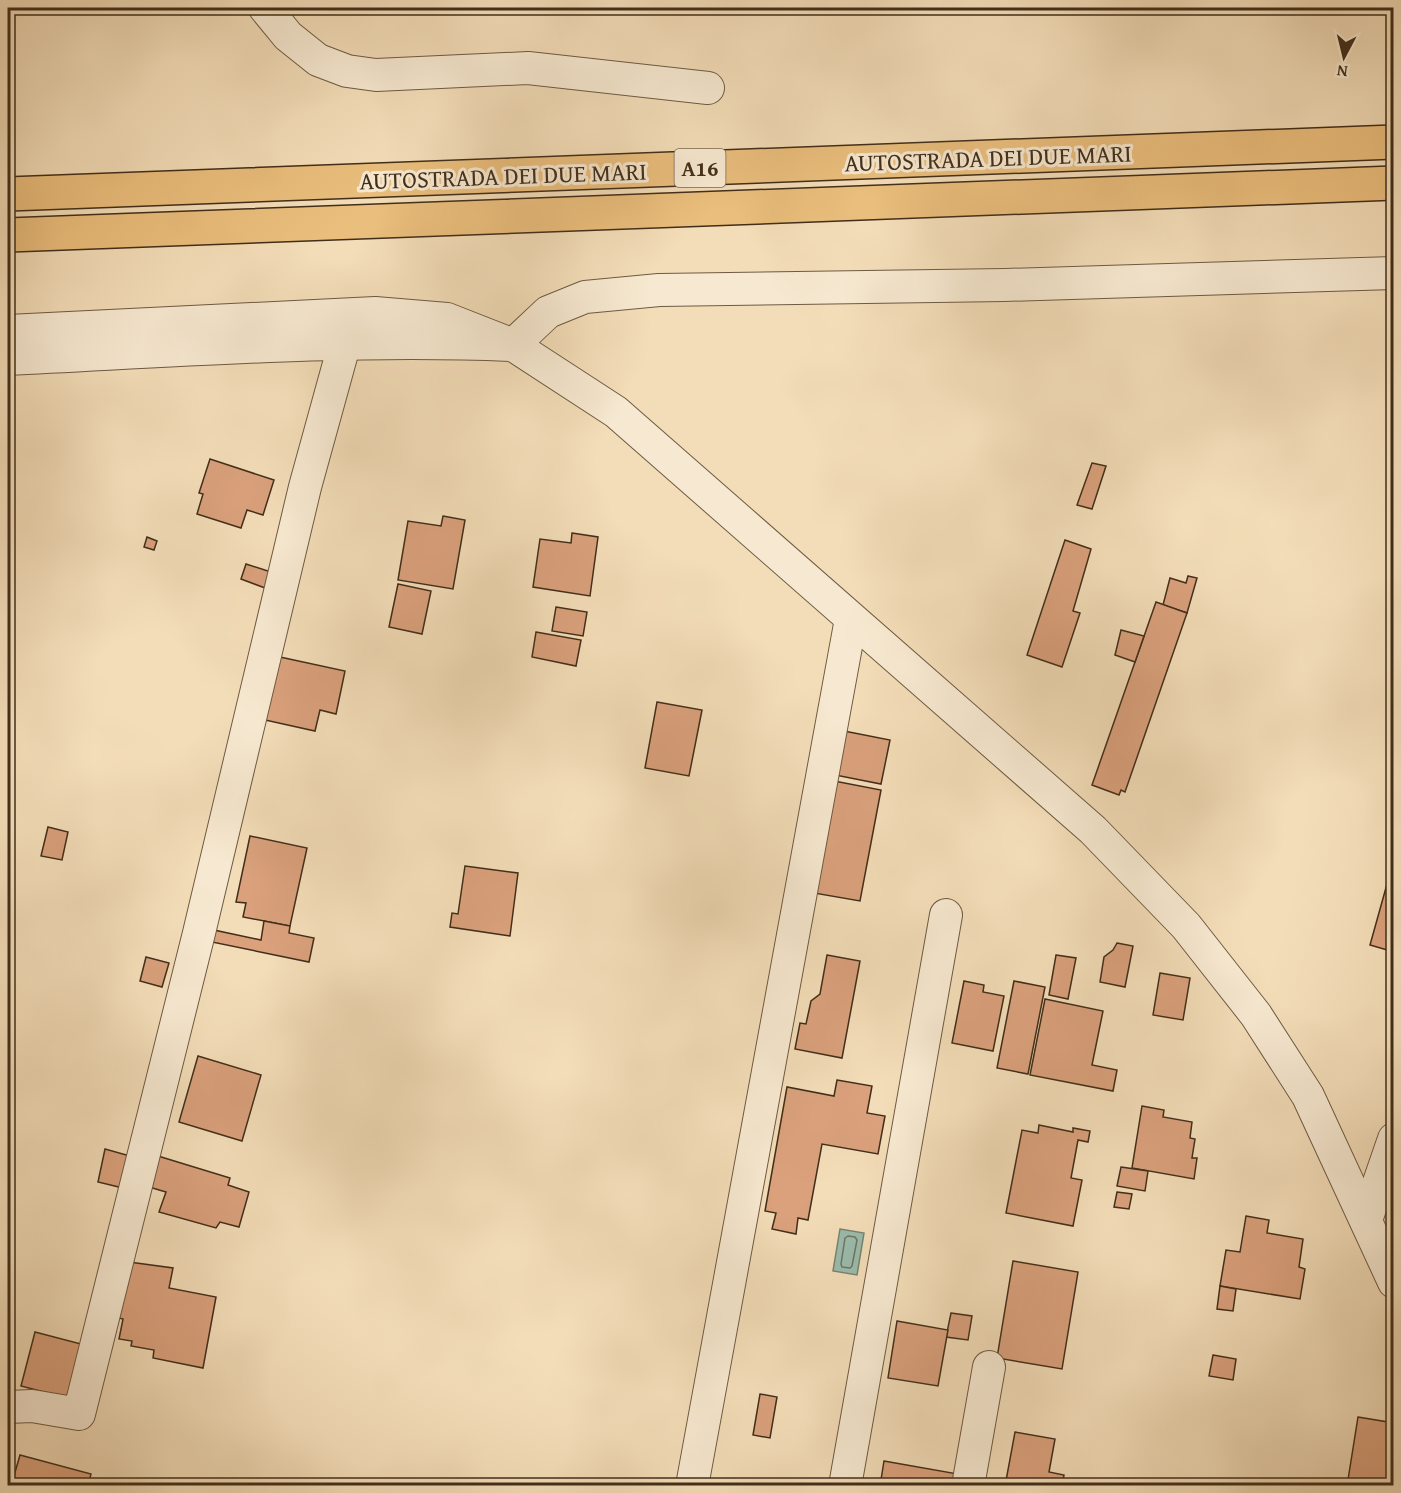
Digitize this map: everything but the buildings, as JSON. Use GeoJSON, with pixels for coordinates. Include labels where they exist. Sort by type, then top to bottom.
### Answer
{"type":"FeatureCollection","features":[{"type":"Feature","properties":{"kind":"highway","name":"AUTOSTRADA DEI DUE MARI"},"geometry":{"type":"LineString","coordinates":[[8,194],[1394,142]]}},
{"type":"Feature","properties":{"kind":"highway","name":"AUTOSTRADA DEI DUE MARI"},"geometry":{"type":"LineString","coordinates":[[8,235],[1394,183]]}},
{"type":"Feature","properties":{"kind":"street"},"geometry":{"type":"LineString","coordinates":[[265,8],[288,36],[318,60],[347,71],[376,75],[528,68],[708,88]]}},
{"type":"Feature","properties":{"kind":"street"},"geometry":{"type":"LineString","coordinates":[[8,359],[345,342],[513,345],[548,312],[585,297],[659,290],[1005,285],[1394,273]]}},
{"type":"Feature","properties":{"kind":"street"},"geometry":{"type":"LineString","coordinates":[[8,331],[375,313],[447,319],[513,345],[616,412],[1093,830],[1186,926],[1256,1015],[1308,1096],[1394,1282]]}},
{"type":"Feature","properties":{"kind":"street"},"geometry":{"type":"LineString","coordinates":[[8,1407],[32,1406],[79,1414],[199,933],[305,487],[345,342]]}},
{"type":"Feature","properties":{"kind":"street"},"geometry":{"type":"LineString","coordinates":[[692,1485],[851,619]]}},
{"type":"Feature","properties":{"kind":"street"},"geometry":{"type":"LineString","coordinates":[[845,1485],[946,915]]}},
{"type":"Feature","properties":{"kind":"street"},"geometry":{"type":"LineString","coordinates":[[1366,1220],[1394,1139]]}},
{"type":"Feature","properties":{"kind":"street"},"geometry":{"type":"LineString","coordinates":[[968,1485],[989,1367]]}},
{"type":"Feature","properties":{"kind":"water"},"geometry":{"type":"Polygon","coordinates":[[[840,1229],[864,1233],[857,1275],[833,1271],[840,1229]]]}}]}
